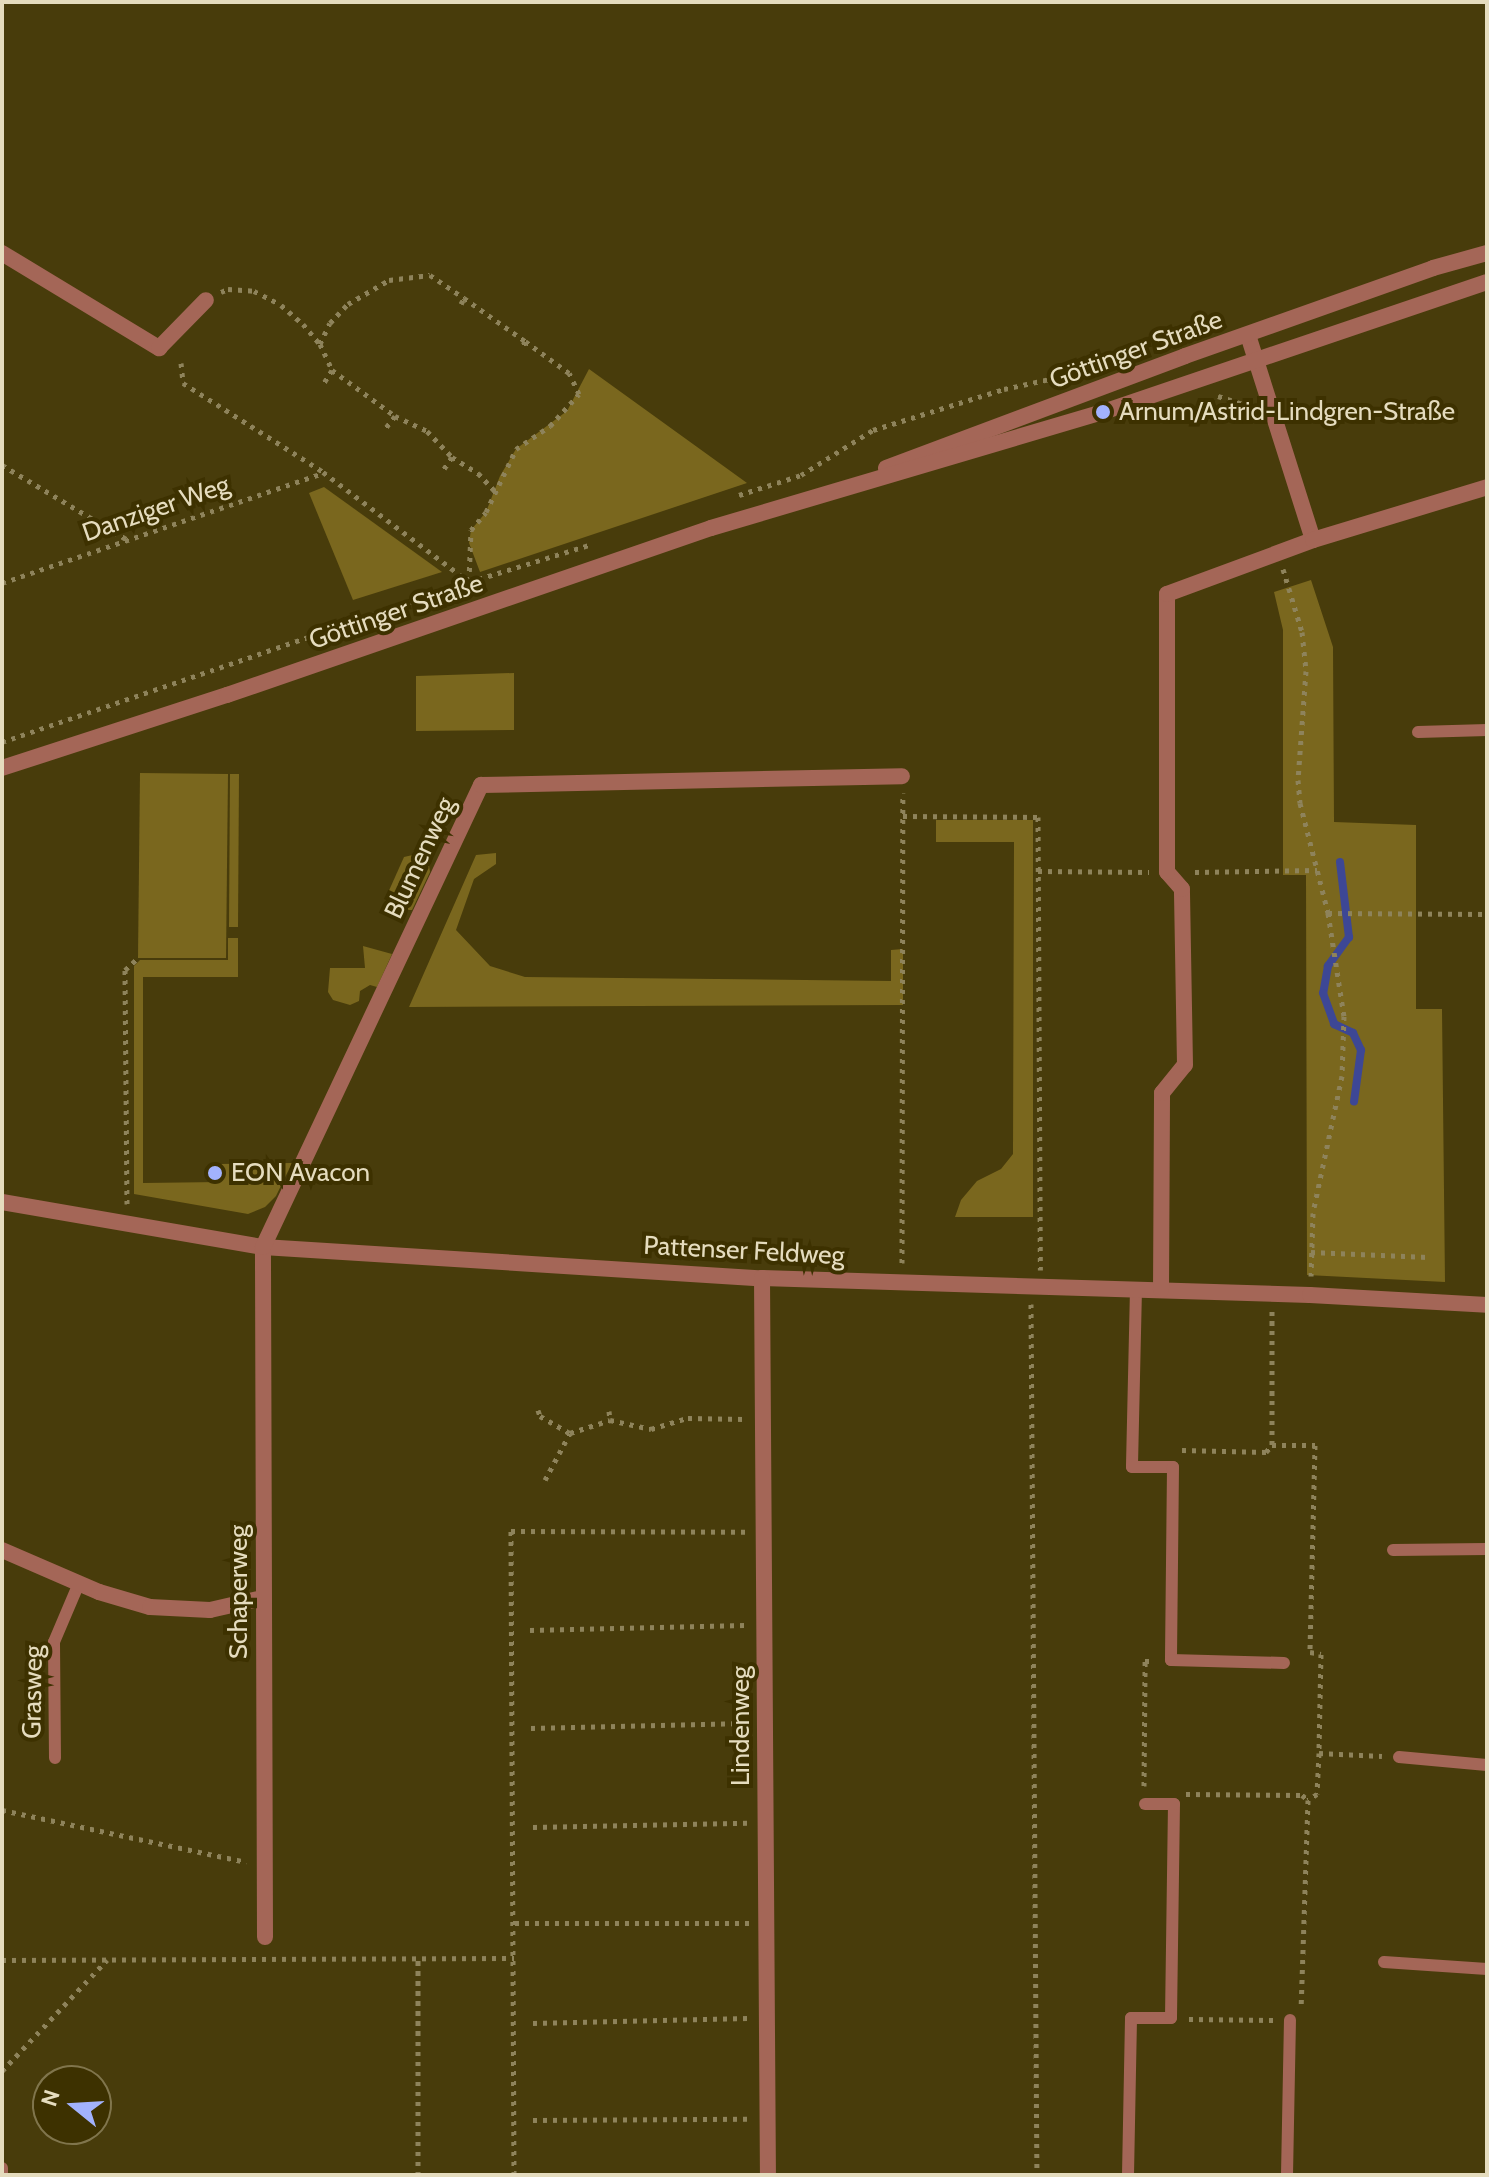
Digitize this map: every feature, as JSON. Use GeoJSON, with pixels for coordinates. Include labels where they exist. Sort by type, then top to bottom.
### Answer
{"type":"FeatureCollection","features":[{"type":"Feature","properties":{"kind":"street"},"geometry":{"type":"LineString","coordinates":[[2,253],[159,348],[206,300]]}},
{"type":"Feature","properties":{"kind":"street","name":"Göttinger Straße"},"geometry":{"type":"LineString","coordinates":[[2,768],[804,499],[1433,268],[1487,253]]}},
{"type":"Feature","properties":{"kind":"street","name":"Göttinger Straße"},"geometry":{"type":"LineString","coordinates":[[804,499],[949,460],[1191,383],[1487,282]]}},
{"type":"Feature","properties":{"kind":"street"},"geometry":{"type":"LineString","coordinates":[[1248,335],[1313,540]]}},
{"type":"Feature","properties":{"kind":"street"},"geometry":{"type":"LineString","coordinates":[[1161,1290],[1162,1093],[1185,1065],[1182,889],[1167,872],[1167,594],[1313,540],[1487,487]]}},
{"type":"Feature","properties":{"kind":"street","name":"Blumenweg"},"geometry":{"type":"LineString","coordinates":[[263,1247],[481,785],[902,776]]}},
{"type":"Feature","properties":{"kind":"street","name":"Pattenser Feldweg"},"geometry":{"type":"LineString","coordinates":[[2,1202],[128,1221],[263,1247],[762,1278],[1310,1295],[1487,1305]]}},
{"type":"Feature","properties":{"kind":"street","name":"Schaperweg"},"geometry":{"type":"LineString","coordinates":[[263,1247],[265,1937]]}},
{"type":"Feature","properties":{"kind":"street","name":"Lindenweg"},"geometry":{"type":"LineString","coordinates":[[762,1278],[768,2175]]}},
{"type":"Feature","properties":{"kind":"street"},"geometry":{"type":"LineString","coordinates":[[2,1550],[79,1583],[150,1607],[210,1610],[263,1598]]}},
{"type":"Feature","properties":{"kind":"lane"},"geometry":{"type":"LineString","coordinates":[[1418,732],[1487,730]]}},
{"type":"Feature","properties":{"kind":"lane"},"geometry":{"type":"LineString","coordinates":[[1136,1289],[1132,1467],[1173,1467],[1171,1660],[1284,1663]]}},
{"type":"Feature","properties":{"kind":"lane"},"geometry":{"type":"LineString","coordinates":[[1393,1550],[1487,1549]]}},
{"type":"Feature","properties":{"kind":"lane","name":"Grasweg"},"geometry":{"type":"LineString","coordinates":[[55,1758],[54,1642],[79,1583]]}},
{"type":"Feature","properties":{"kind":"lane"},"geometry":{"type":"LineString","coordinates":[[1399,1757],[1487,1765]]}},
{"type":"Feature","properties":{"kind":"lane"},"geometry":{"type":"LineString","coordinates":[[1128,2175],[1131,2018],[1171,2018],[1174,1804],[1145,1804]]}},
{"type":"Feature","properties":{"kind":"lane"},"geometry":{"type":"LineString","coordinates":[[1384,1962],[1487,1969]]}},
{"type":"Feature","properties":{"kind":"lane"},"geometry":{"type":"LineString","coordinates":[[1287,2175],[1290,2020]]}},
{"type":"Feature","properties":{"kind":"lane"},"geometry":{"type":"LineString","coordinates":[[2,2168],[2,2175]]}},
{"type":"Feature","properties":{"kind":"path"},"geometry":{"type":"LineString","coordinates":[[320,344],[330,323],[348,304],[389,280],[430,275],[569,373],[579,394],[550,426],[516,449],[500,476],[496,492],[471,530],[469,582]]}},
{"type":"Feature","properties":{"kind":"path"},"geometry":{"type":"LineString","coordinates":[[206,300],[228,289],[254,291],[281,305],[320,344],[332,370],[395,416],[427,431],[452,457],[478,473],[496,492]]}},
{"type":"Feature","properties":{"kind":"path"},"geometry":{"type":"LineString","coordinates":[[181,363],[183,383],[323,472],[469,582]]}},
{"type":"Feature","properties":{"kind":"path"},"geometry":{"type":"LineString","coordinates":[[322,386],[332,370]]}},
{"type":"Feature","properties":{"kind":"path"},"geometry":{"type":"LineString","coordinates":[[726,500],[801,475],[873,430],[1004,389],[1080,372]]}},
{"type":"Feature","properties":{"kind":"path"},"geometry":{"type":"LineString","coordinates":[[1191,383],[1194,397],[1229,397],[1245,405],[1251,415]]}},
{"type":"Feature","properties":{"kind":"path"},"geometry":{"type":"LineString","coordinates":[[384,430],[395,416]]}},
{"type":"Feature","properties":{"kind":"path"},"geometry":{"type":"LineString","coordinates":[[442,472],[452,457]]}},
{"type":"Feature","properties":{"kind":"path"},"geometry":{"type":"LineString","coordinates":[[2,465],[128,540]]}},
{"type":"Feature","properties":{"kind":"path","name":"Danziger Weg"},"geometry":{"type":"LineString","coordinates":[[2,583],[323,472]]}},
{"type":"Feature","properties":{"kind":"path"},"geometry":{"type":"LineString","coordinates":[[2,742],[469,582],[591,545]]}},
{"type":"Feature","properties":{"kind":"path"},"geometry":{"type":"LineString","coordinates":[[1279,553],[1302,632],[1306,700],[1298,780],[1300,803],[1328,913],[1344,1016],[1342,1076],[1313,1213],[1310,1295]]}},
{"type":"Feature","properties":{"kind":"path"},"geometry":{"type":"LineString","coordinates":[[902,776],[902,1281]]}},
{"type":"Feature","properties":{"kind":"path"},"geometry":{"type":"LineString","coordinates":[[903,816],[1038,817],[1035,1287],[1037,2175]]}},
{"type":"Feature","properties":{"kind":"path"},"geometry":{"type":"LineString","coordinates":[[1038,871],[1317,870]]}},
{"type":"Feature","properties":{"kind":"path"},"geometry":{"type":"LineString","coordinates":[[1328,913],[1487,914]]}},
{"type":"Feature","properties":{"kind":"path"},"geometry":{"type":"LineString","coordinates":[[128,1221],[125,970],[138,958]]}},
{"type":"Feature","properties":{"kind":"path"},"geometry":{"type":"LineString","coordinates":[[1311,1252],[1428,1257]]}},
{"type":"Feature","properties":{"kind":"path"},"geometry":{"type":"LineString","coordinates":[[1177,1450],[1266,1452],[1272,1445],[1272,1294]]}},
{"type":"Feature","properties":{"kind":"path"},"geometry":{"type":"LineString","coordinates":[[538,1410],[540,1416],[570,1433]]}},
{"type":"Feature","properties":{"kind":"path"},"geometry":{"type":"LineString","coordinates":[[609,1411],[610,1420]]}},
{"type":"Feature","properties":{"kind":"path"},"geometry":{"type":"LineString","coordinates":[[545,1480],[570,1433],[610,1420],[651,1429],[688,1414],[763,1419]]}},
{"type":"Feature","properties":{"kind":"path"},"geometry":{"type":"LineString","coordinates":[[1272,1445],[1315,1445],[1310,1652],[1321,1654],[1317,1794],[1308,1800]]}},
{"type":"Feature","properties":{"kind":"path"},"geometry":{"type":"LineString","coordinates":[[514,2175],[511,1531],[763,1532]]}},
{"type":"Feature","properties":{"kind":"path"},"geometry":{"type":"LineString","coordinates":[[530,1630],[764,1624]]}},
{"type":"Feature","properties":{"kind":"path"},"geometry":{"type":"LineString","coordinates":[[1145,1804],[1145,1661],[1171,1660]]}},
{"type":"Feature","properties":{"kind":"path"},"geometry":{"type":"LineString","coordinates":[[531,1728],[765,1723]]}},
{"type":"Feature","properties":{"kind":"path"},"geometry":{"type":"LineString","coordinates":[[1319,1753],[1399,1757]]}},
{"type":"Feature","properties":{"kind":"path"},"geometry":{"type":"LineString","coordinates":[[1174,1804],[1182,1794],[1302,1795],[1308,1800]]}},
{"type":"Feature","properties":{"kind":"path"},"geometry":{"type":"LineString","coordinates":[[1171,2018],[1301,2020],[1308,1800]]}},
{"type":"Feature","properties":{"kind":"path"},"geometry":{"type":"LineString","coordinates":[[2,1810],[264,1865]]}},
{"type":"Feature","properties":{"kind":"path"},"geometry":{"type":"LineString","coordinates":[[533,1827],[766,1823]]}},
{"type":"Feature","properties":{"kind":"path"},"geometry":{"type":"LineString","coordinates":[[514,1923],[766,1923]]}},
{"type":"Feature","properties":{"kind":"path"},"geometry":{"type":"LineString","coordinates":[[418,1958],[418,2175]]}},
{"type":"Feature","properties":{"kind":"path"},"geometry":{"type":"LineString","coordinates":[[2,2071],[107,1960]]}},
{"type":"Feature","properties":{"kind":"path"},"geometry":{"type":"LineString","coordinates":[[533,2023],[767,2018]]}},
{"type":"Feature","properties":{"kind":"path"},"geometry":{"type":"LineString","coordinates":[[533,2120],[768,2119]]}},
{"type":"Feature","properties":{"kind":"shaded area"},"geometry":{"type":"Polygon","coordinates":[[[589,369],[747,483],[480,572],[469,543],[471,530],[486,512],[500,476],[516,449],[567,411],[589,369]]]}},
{"type":"Feature","properties":{"kind":"shaded area"},"geometry":{"type":"Polygon","coordinates":[[[324,487],[442,572],[353,600],[309,493],[324,487]]]}},
{"type":"Feature","properties":{"kind":"shaded area"},"geometry":{"type":"Polygon","coordinates":[[[1311,580],[1333,647],[1334,822],[1416,825],[1416,1009],[1442,1009],[1445,1282],[1307,1275],[1306,875],[1283,875],[1283,630],[1274,592],[1311,580]]]}},
{"type":"Feature","properties":{"kind":"shaded area"},"geometry":{"type":"Polygon","coordinates":[[[514,673],[514,730],[416,731],[416,676],[514,673]]]}},
{"type":"Feature","properties":{"kind":"shaded area"},"geometry":{"type":"Polygon","coordinates":[[[140,773],[228,774],[226,958],[138,958],[140,773]]]}},
{"type":"Feature","properties":{"kind":"shaded area"},"geometry":{"type":"Polygon","coordinates":[[[230,774],[239,774],[238,927],[229,927],[230,774]]]}},
{"type":"Feature","properties":{"kind":"shaded area"},"geometry":{"type":"Polygon","coordinates":[[[936,820],[1033,820],[1033,1217],[955,1217],[961,1200],[977,1181],[1001,1169],[1013,1154],[1014,842],[936,842],[936,820]]]}},
{"type":"Feature","properties":{"kind":"shaded area"},"geometry":{"type":"Polygon","coordinates":[[[496,853],[496,864],[474,879],[456,930],[490,966],[525,977],[891,981],[891,950],[903,949],[903,1005],[409,1007],[476,855],[496,853]]]}},
{"type":"Feature","properties":{"kind":"shaded area"},"geometry":{"type":"Polygon","coordinates":[[[417,854],[428,859],[430,872],[412,910],[397,910],[390,905],[387,895],[404,857],[417,854]]]}},
{"type":"Feature","properties":{"kind":"shaded area"},"geometry":{"type":"Polygon","coordinates":[[[228,938],[238,938],[238,977],[143,977],[143,1183],[220,1182],[220,1164],[292,1163],[276,1196],[265,1207],[248,1214],[134,1194],[134,966],[140,960],[228,960],[228,938]]]}},
{"type":"Feature","properties":{"kind":"shaded area"},"geometry":{"type":"Polygon","coordinates":[[[363,946],[392,954],[377,987],[370,985],[360,991],[359,1001],[350,1005],[333,1000],[328,992],[330,968],[365,968],[363,946]]]}},
{"type":"Feature","properties":{"kind":"waterway"},"geometry":{"type":"LineString","coordinates":[[1340,862],[1349,937],[1328,966],[1323,993],[1334,1024],[1353,1033],[1361,1050],[1354,1102]]}},
{"type":"Feature","properties":{"kind":"place","name":"Arnum/Astrid-Lindgren-Straße"},"geometry":{"type":"Point","coordinates":[1103,412]}},
{"type":"Feature","properties":{"kind":"place","name":"EON Avacon"},"geometry":{"type":"Point","coordinates":[215,1173]}}]}
